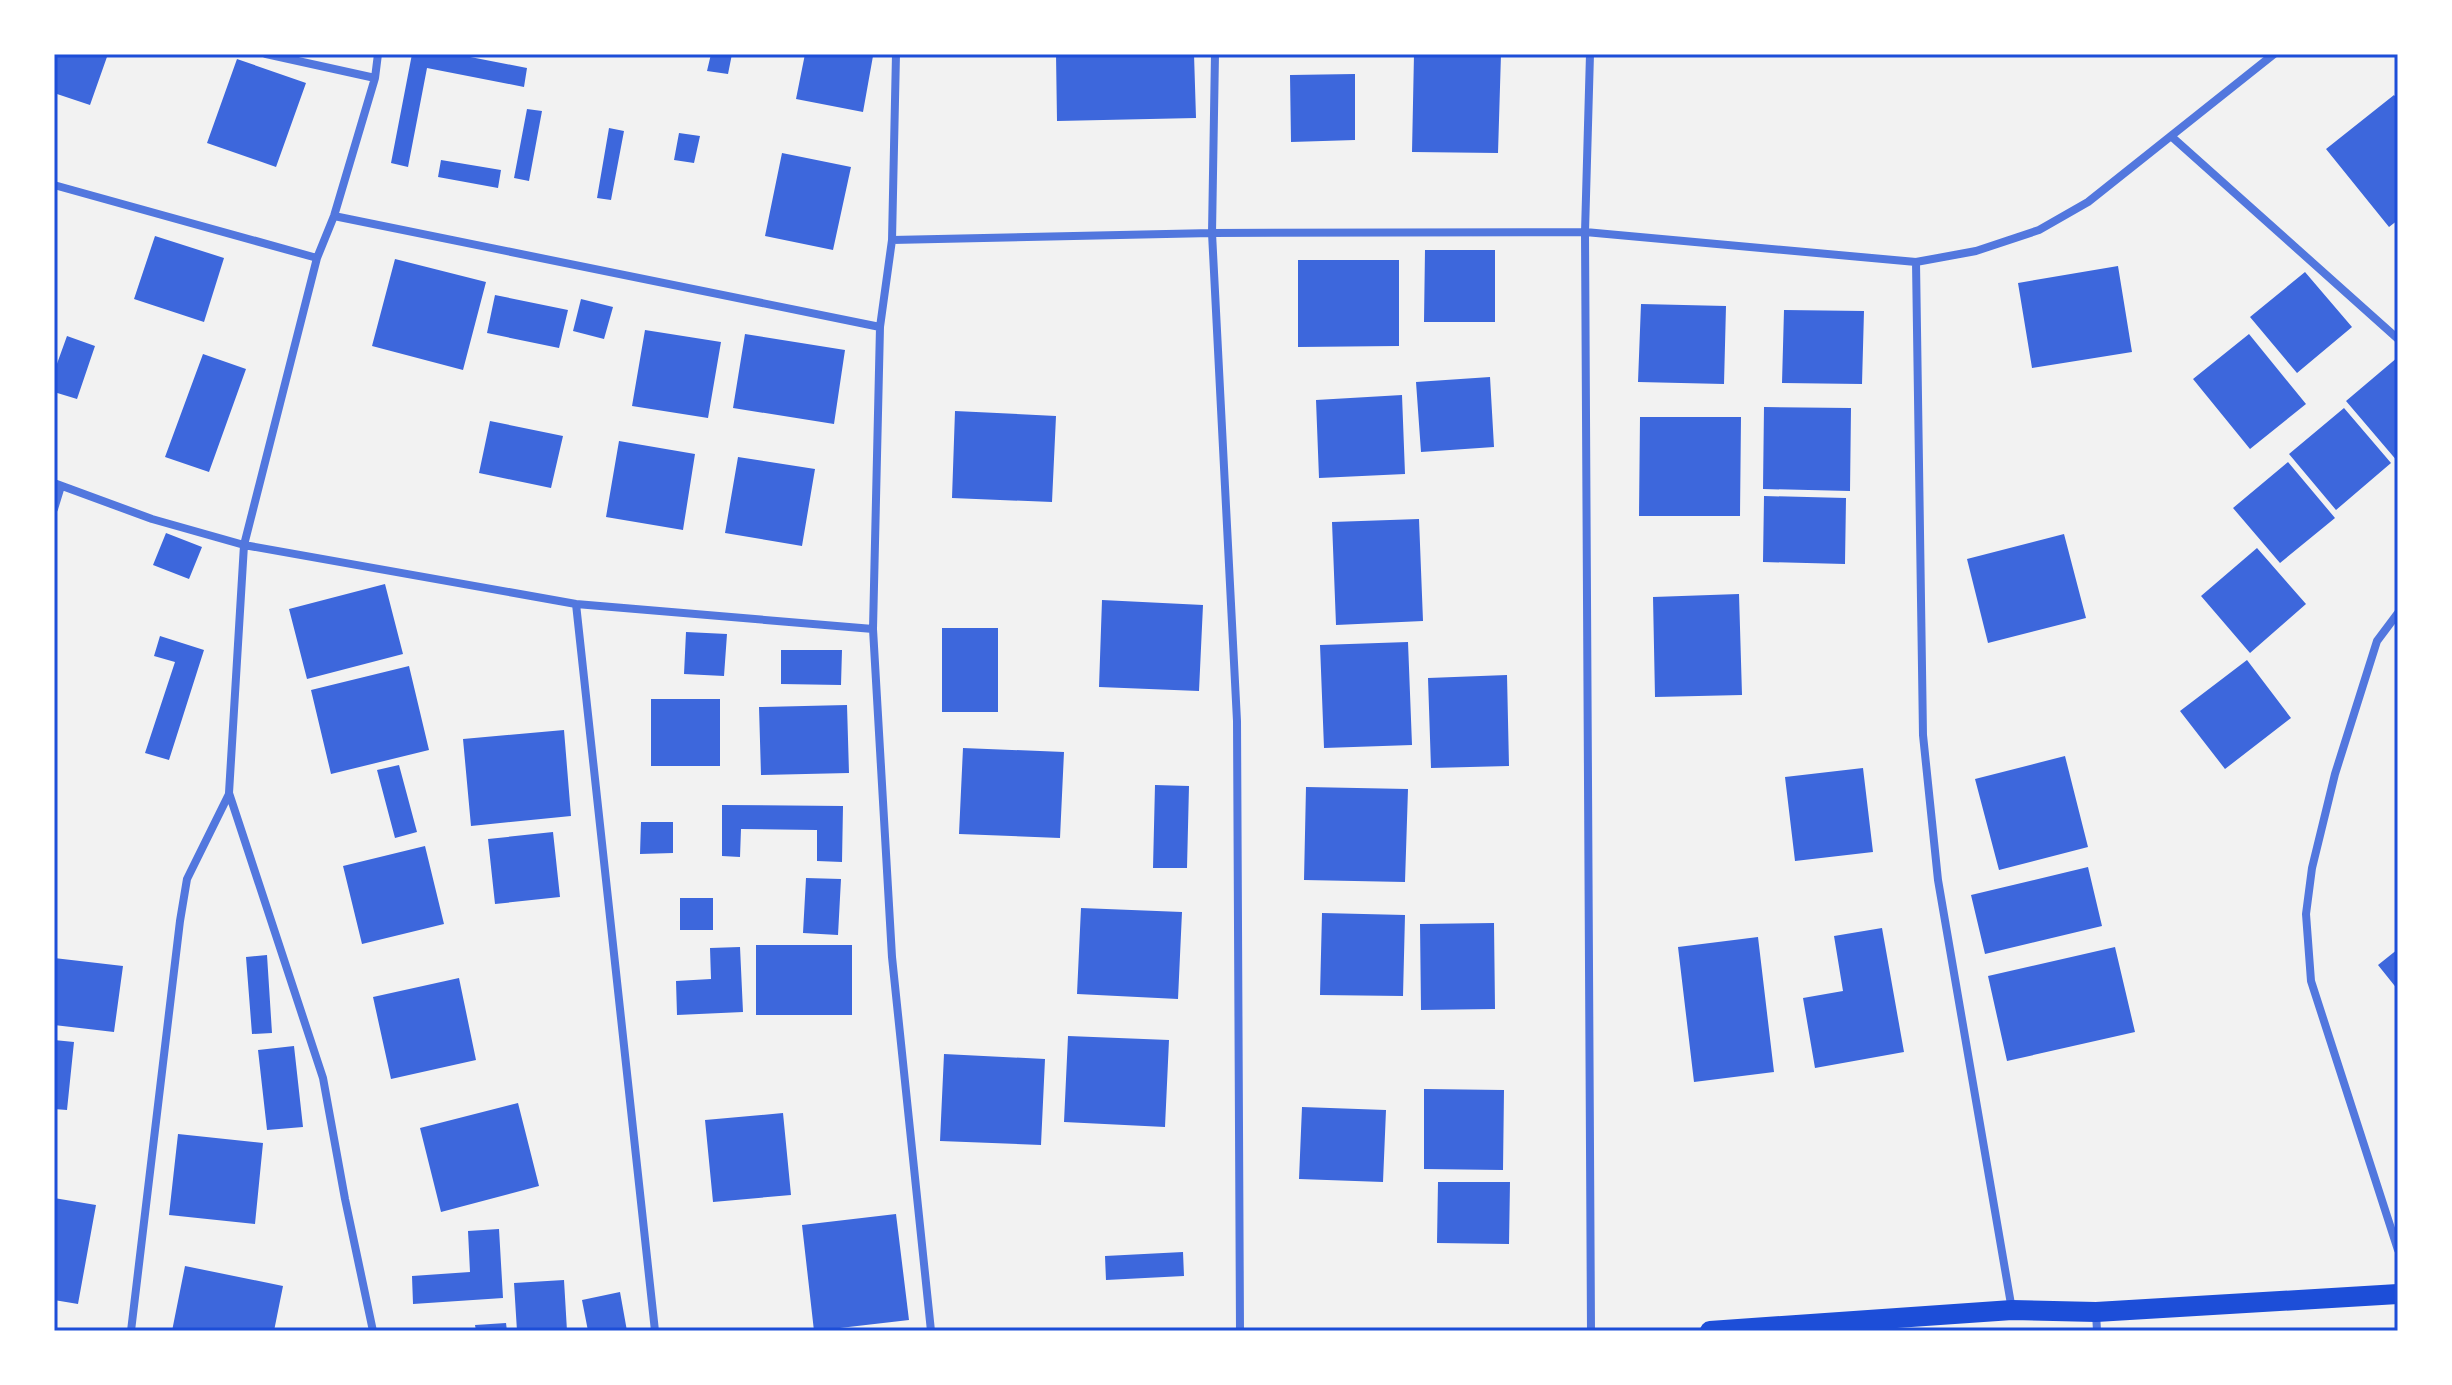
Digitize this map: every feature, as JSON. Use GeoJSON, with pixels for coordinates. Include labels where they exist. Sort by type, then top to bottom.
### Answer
{"type":"FeatureCollection","features":[{"type":"Feature","properties":{"kind":"main road"},"geometry":{"type":"LineString","coordinates":[[1710,1331],[2012,1310],[2097,1322],[2398,1294]]}},
{"type":"Feature","properties":{"kind":"street"},"geometry":{"type":"LineString","coordinates":[[266,54],[375,78]]}},
{"type":"Feature","properties":{"kind":"street"},"geometry":{"type":"LineString","coordinates":[[373,1331],[323,1078],[229,793],[244,545],[317,258],[334,216],[375,78],[378,54]]}},
{"type":"Feature","properties":{"kind":"street"},"geometry":{"type":"LineString","coordinates":[[896,54],[892,240],[880,327],[873,629],[892,957],[931,1331]]}},
{"type":"Feature","properties":{"kind":"street"},"geometry":{"type":"LineString","coordinates":[[1215,54],[1212,233],[1237,721],[1240,1331]]}},
{"type":"Feature","properties":{"kind":"street"},"geometry":{"type":"LineString","coordinates":[[1590,54],[1585,232],[1591,1331]]}},
{"type":"Feature","properties":{"kind":"street"},"geometry":{"type":"LineString","coordinates":[[892,240],[1212,233],[1585,232],[1916,262],[1976,251],[2039,230],[2088,202],[2274,54]]}},
{"type":"Feature","properties":{"kind":"street"},"geometry":{"type":"LineString","coordinates":[[2172,137],[2398,339]]}},
{"type":"Feature","properties":{"kind":"street"},"geometry":{"type":"LineString","coordinates":[[54,185],[317,258]]}},
{"type":"Feature","properties":{"kind":"street"},"geometry":{"type":"LineString","coordinates":[[334,216],[880,327]]}},
{"type":"Feature","properties":{"kind":"street"},"geometry":{"type":"LineString","coordinates":[[1916,262],[1923,735],[1938,880],[2012,1310]]}},
{"type":"Feature","properties":{"kind":"street"},"geometry":{"type":"LineString","coordinates":[[54,509],[58,484],[152,519],[244,545],[576,604],[873,629]]}},
{"type":"Feature","properties":{"kind":"street"},"geometry":{"type":"LineString","coordinates":[[576,604],[655,1331]]}},
{"type":"Feature","properties":{"kind":"street"},"geometry":{"type":"LineString","coordinates":[[2398,613],[2377,641],[2335,774],[2312,868],[2306,914],[2311,981],[2398,1250]]}},
{"type":"Feature","properties":{"kind":"street"},"geometry":{"type":"LineString","coordinates":[[131,1331],[187,879],[229,793]]}},
{"type":"Feature","properties":{"kind":"building"},"geometry":{"type":"Polygon","coordinates":[[[54,54],[108,54],[90,105],[54,93],[54,54]]]}},
{"type":"Feature","properties":{"kind":"building"},"geometry":{"type":"Polygon","coordinates":[[[412,54],[455,54],[527,68],[524,87],[427,68],[408,167],[391,163],[412,54]]]}},
{"type":"Feature","properties":{"kind":"building"},"geometry":{"type":"Polygon","coordinates":[[[711,54],[732,54],[728,74],[707,71],[711,54]]]}},
{"type":"Feature","properties":{"kind":"building"},"geometry":{"type":"Polygon","coordinates":[[[805,54],[873,56],[863,112],[796,99],[805,54]]]}},
{"type":"Feature","properties":{"kind":"building"},"geometry":{"type":"Polygon","coordinates":[[[1056,54],[1194,54],[1196,118],[1057,121],[1056,54]]]}},
{"type":"Feature","properties":{"kind":"building"},"geometry":{"type":"Polygon","coordinates":[[[1414,54],[1501,54],[1498,153],[1412,152],[1414,54]]]}},
{"type":"Feature","properties":{"kind":"building"},"geometry":{"type":"Polygon","coordinates":[[[237,59],[306,83],[276,167],[207,143],[237,59]]]}},
{"type":"Feature","properties":{"kind":"building"},"geometry":{"type":"Polygon","coordinates":[[[1355,74],[1355,140],[1291,142],[1290,75],[1355,74]]]}},
{"type":"Feature","properties":{"kind":"building"},"geometry":{"type":"Polygon","coordinates":[[[2394,95],[2398,100],[2398,220],[2389,227],[2326,149],[2394,95]]]}},
{"type":"Feature","properties":{"kind":"building"},"geometry":{"type":"Polygon","coordinates":[[[527,109],[542,111],[529,181],[514,178],[527,109]]]}},
{"type":"Feature","properties":{"kind":"building"},"geometry":{"type":"Polygon","coordinates":[[[609,128],[624,131],[611,200],[597,198],[609,128]]]}},
{"type":"Feature","properties":{"kind":"building"},"geometry":{"type":"Polygon","coordinates":[[[679,133],[700,136],[694,163],[674,160],[679,133]]]}},
{"type":"Feature","properties":{"kind":"building"},"geometry":{"type":"Polygon","coordinates":[[[782,153],[851,167],[833,250],[765,236],[782,153]]]}},
{"type":"Feature","properties":{"kind":"building"},"geometry":{"type":"Polygon","coordinates":[[[441,160],[501,170],[498,188],[438,177],[441,160]]]}},
{"type":"Feature","properties":{"kind":"building"},"geometry":{"type":"Polygon","coordinates":[[[155,236],[224,258],[204,322],[134,299],[155,236]]]}},
{"type":"Feature","properties":{"kind":"building"},"geometry":{"type":"Polygon","coordinates":[[[1425,250],[1495,250],[1495,322],[1424,322],[1425,250]]]}},
{"type":"Feature","properties":{"kind":"building"},"geometry":{"type":"Polygon","coordinates":[[[395,259],[486,282],[463,370],[372,346],[395,259]]]}},
{"type":"Feature","properties":{"kind":"building"},"geometry":{"type":"Polygon","coordinates":[[[1298,260],[1399,260],[1399,346],[1298,347],[1298,260]]]}},
{"type":"Feature","properties":{"kind":"building"},"geometry":{"type":"Polygon","coordinates":[[[2118,266],[2132,352],[2032,368],[2018,283],[2118,266]]]}},
{"type":"Feature","properties":{"kind":"building"},"geometry":{"type":"Polygon","coordinates":[[[2305,272],[2352,327],[2297,373],[2250,317],[2305,272]]]}},
{"type":"Feature","properties":{"kind":"building"},"geometry":{"type":"Polygon","coordinates":[[[495,295],[568,310],[559,348],[487,333],[495,295]]]}},
{"type":"Feature","properties":{"kind":"building"},"geometry":{"type":"Polygon","coordinates":[[[581,299],[613,307],[604,339],[573,331],[581,299]]]}},
{"type":"Feature","properties":{"kind":"building"},"geometry":{"type":"Polygon","coordinates":[[[1641,304],[1726,306],[1724,384],[1638,382],[1641,304]]]}},
{"type":"Feature","properties":{"kind":"building"},"geometry":{"type":"Polygon","coordinates":[[[1784,310],[1864,311],[1862,384],[1782,383],[1784,310]]]}},
{"type":"Feature","properties":{"kind":"building"},"geometry":{"type":"Polygon","coordinates":[[[645,330],[721,342],[708,418],[632,406],[645,330]]]}},
{"type":"Feature","properties":{"kind":"building"},"geometry":{"type":"Polygon","coordinates":[[[745,334],[845,350],[834,424],[733,408],[745,334]]]}},
{"type":"Feature","properties":{"kind":"building"},"geometry":{"type":"Polygon","coordinates":[[[2249,334],[2306,404],[2250,449],[2193,379],[2249,334]]]}},
{"type":"Feature","properties":{"kind":"building"},"geometry":{"type":"Polygon","coordinates":[[[67,336],[95,346],[77,399],[54,392],[54,372],[67,336]]]}},
{"type":"Feature","properties":{"kind":"building"},"geometry":{"type":"Polygon","coordinates":[[[203,354],[246,369],[209,472],[165,457],[203,354]]]}},
{"type":"Feature","properties":{"kind":"building"},"geometry":{"type":"Polygon","coordinates":[[[2398,357],[2398,462],[2346,401],[2398,357]]]}},
{"type":"Feature","properties":{"kind":"building"},"geometry":{"type":"Polygon","coordinates":[[[1490,377],[1494,447],[1421,452],[1416,382],[1490,377]]]}},
{"type":"Feature","properties":{"kind":"building"},"geometry":{"type":"Polygon","coordinates":[[[1402,395],[1405,474],[1319,478],[1316,400],[1402,395]]]}},
{"type":"Feature","properties":{"kind":"building"},"geometry":{"type":"Polygon","coordinates":[[[1764,407],[1851,408],[1850,491],[1763,489],[1764,407]]]}},
{"type":"Feature","properties":{"kind":"building"},"geometry":{"type":"Polygon","coordinates":[[[2344,408],[2391,463],[2336,510],[2289,454],[2344,408]]]}},
{"type":"Feature","properties":{"kind":"building"},"geometry":{"type":"Polygon","coordinates":[[[955,411],[1056,416],[1052,502],[952,498],[955,411]]]}},
{"type":"Feature","properties":{"kind":"building"},"geometry":{"type":"Polygon","coordinates":[[[1640,417],[1741,417],[1740,516],[1639,516],[1640,417]]]}},
{"type":"Feature","properties":{"kind":"building"},"geometry":{"type":"Polygon","coordinates":[[[490,421],[563,436],[551,488],[479,473],[490,421]]]}},
{"type":"Feature","properties":{"kind":"building"},"geometry":{"type":"Polygon","coordinates":[[[619,441],[695,454],[683,530],[606,517],[619,441]]]}},
{"type":"Feature","properties":{"kind":"building"},"geometry":{"type":"Polygon","coordinates":[[[738,457],[815,469],[802,546],[725,533],[738,457]]]}},
{"type":"Feature","properties":{"kind":"building"},"geometry":{"type":"Polygon","coordinates":[[[2288,462],[2335,518],[2280,563],[2233,508],[2288,462]]]}},
{"type":"Feature","properties":{"kind":"building"},"geometry":{"type":"Polygon","coordinates":[[[1764,496],[1846,498],[1845,564],[1763,562],[1764,496]]]}},
{"type":"Feature","properties":{"kind":"building"},"geometry":{"type":"Polygon","coordinates":[[[1419,519],[1423,621],[1336,625],[1332,522],[1419,519]]]}},
{"type":"Feature","properties":{"kind":"building"},"geometry":{"type":"Polygon","coordinates":[[[166,533],[202,547],[189,579],[153,565],[166,533]]]}},
{"type":"Feature","properties":{"kind":"building"},"geometry":{"type":"Polygon","coordinates":[[[2064,534],[2086,618],[1988,643],[1967,559],[2064,534]]]}},
{"type":"Feature","properties":{"kind":"building"},"geometry":{"type":"Polygon","coordinates":[[[2257,548],[2306,604],[2250,653],[2201,596],[2257,548]]]}},
{"type":"Feature","properties":{"kind":"building"},"geometry":{"type":"Polygon","coordinates":[[[385,584],[403,654],[307,679],[289,609],[385,584]]]}},
{"type":"Feature","properties":{"kind":"building"},"geometry":{"type":"Polygon","coordinates":[[[1739,594],[1742,695],[1655,697],[1653,597],[1739,594]]]}},
{"type":"Feature","properties":{"kind":"building"},"geometry":{"type":"Polygon","coordinates":[[[1102,600],[1203,605],[1199,691],[1099,687],[1102,600]]]}},
{"type":"Feature","properties":{"kind":"building"},"geometry":{"type":"Polygon","coordinates":[[[942,628],[998,628],[998,712],[942,712],[942,628]]]}},
{"type":"Feature","properties":{"kind":"building"},"geometry":{"type":"Polygon","coordinates":[[[686,632],[727,634],[724,676],[684,674],[686,632]]]}},
{"type":"Feature","properties":{"kind":"building"},"geometry":{"type":"Polygon","coordinates":[[[160,636],[204,650],[169,760],[145,753],[175,662],[154,656],[160,636]]]}},
{"type":"Feature","properties":{"kind":"building"},"geometry":{"type":"Polygon","coordinates":[[[1408,642],[1412,745],[1324,748],[1320,645],[1408,642]]]}},
{"type":"Feature","properties":{"kind":"building"},"geometry":{"type":"Polygon","coordinates":[[[781,650],[842,650],[841,685],[781,684],[781,650]]]}},
{"type":"Feature","properties":{"kind":"building"},"geometry":{"type":"Polygon","coordinates":[[[2247,660],[2291,718],[2225,769],[2180,711],[2247,660]]]}},
{"type":"Feature","properties":{"kind":"building"},"geometry":{"type":"Polygon","coordinates":[[[409,666],[429,750],[331,774],[311,690],[409,666]]]}},
{"type":"Feature","properties":{"kind":"building"},"geometry":{"type":"Polygon","coordinates":[[[1507,675],[1509,766],[1431,768],[1428,678],[1507,675]]]}},
{"type":"Feature","properties":{"kind":"building"},"geometry":{"type":"Polygon","coordinates":[[[651,699],[720,699],[720,766],[651,766],[651,699]]]}},
{"type":"Feature","properties":{"kind":"building"},"geometry":{"type":"Polygon","coordinates":[[[847,705],[849,773],[761,775],[759,707],[847,705]]]}},
{"type":"Feature","properties":{"kind":"building"},"geometry":{"type":"Polygon","coordinates":[[[564,730],[571,816],[471,826],[463,739],[564,730]]]}},
{"type":"Feature","properties":{"kind":"building"},"geometry":{"type":"Polygon","coordinates":[[[963,748],[1064,752],[1060,838],[959,834],[963,748]]]}},
{"type":"Feature","properties":{"kind":"building"},"geometry":{"type":"Polygon","coordinates":[[[2065,756],[2088,847],[1999,870],[1975,779],[2065,756]]]}},
{"type":"Feature","properties":{"kind":"building"},"geometry":{"type":"Polygon","coordinates":[[[399,765],[417,832],[395,838],[377,770],[399,765]]]}},
{"type":"Feature","properties":{"kind":"building"},"geometry":{"type":"Polygon","coordinates":[[[1863,768],[1873,852],[1795,861],[1785,777],[1863,768]]]}},
{"type":"Feature","properties":{"kind":"building"},"geometry":{"type":"Polygon","coordinates":[[[1155,785],[1189,786],[1187,868],[1153,868],[1155,785]]]}},
{"type":"Feature","properties":{"kind":"building"},"geometry":{"type":"Polygon","coordinates":[[[1306,787],[1408,789],[1405,882],[1304,880],[1306,787]]]}},
{"type":"Feature","properties":{"kind":"building"},"geometry":{"type":"Polygon","coordinates":[[[722,805],[843,806],[842,862],[817,861],[817,830],[741,829],[740,857],[722,856],[722,805]]]}},
{"type":"Feature","properties":{"kind":"building"},"geometry":{"type":"Polygon","coordinates":[[[641,822],[673,822],[673,853],[640,854],[641,822]]]}},
{"type":"Feature","properties":{"kind":"building"},"geometry":{"type":"Polygon","coordinates":[[[553,832],[560,897],[495,904],[488,839],[553,832]]]}},
{"type":"Feature","properties":{"kind":"building"},"geometry":{"type":"Polygon","coordinates":[[[425,846],[444,924],[362,944],[343,866],[425,846]]]}},
{"type":"Feature","properties":{"kind":"building"},"geometry":{"type":"Polygon","coordinates":[[[2088,867],[2102,926],[1985,954],[1971,895],[2088,867]]]}},
{"type":"Feature","properties":{"kind":"building"},"geometry":{"type":"Polygon","coordinates":[[[806,878],[841,879],[838,935],[803,933],[806,878]]]}},
{"type":"Feature","properties":{"kind":"building"},"geometry":{"type":"Polygon","coordinates":[[[680,898],[713,898],[713,930],[680,930],[680,898]]]}},
{"type":"Feature","properties":{"kind":"building"},"geometry":{"type":"Polygon","coordinates":[[[1081,908],[1182,912],[1178,999],[1077,994],[1081,908]]]}},
{"type":"Feature","properties":{"kind":"building"},"geometry":{"type":"Polygon","coordinates":[[[1322,913],[1405,915],[1403,996],[1320,995],[1322,913]]]}},
{"type":"Feature","properties":{"kind":"building"},"geometry":{"type":"Polygon","coordinates":[[[1494,923],[1495,1009],[1421,1010],[1420,924],[1494,923]]]}},
{"type":"Feature","properties":{"kind":"building"},"geometry":{"type":"Polygon","coordinates":[[[1882,928],[1904,1052],[1815,1068],[1803,998],[1843,991],[1834,936],[1882,928]]]}},
{"type":"Feature","properties":{"kind":"building"},"geometry":{"type":"Polygon","coordinates":[[[1758,937],[1774,1072],[1694,1082],[1678,947],[1758,937]]]}},
{"type":"Feature","properties":{"kind":"building"},"geometry":{"type":"Polygon","coordinates":[[[756,945],[852,945],[852,1015],[756,1015],[756,945]]]}},
{"type":"Feature","properties":{"kind":"building"},"geometry":{"type":"Polygon","coordinates":[[[740,947],[743,1012],[677,1015],[676,981],[711,979],[710,948],[740,947]]]}},
{"type":"Feature","properties":{"kind":"building"},"geometry":{"type":"Polygon","coordinates":[[[2115,947],[2135,1032],[2007,1061],[1988,976],[2115,947]]]}},
{"type":"Feature","properties":{"kind":"building"},"geometry":{"type":"Polygon","coordinates":[[[2398,949],[2398,990],[2378,965],[2398,949]]]}},
{"type":"Feature","properties":{"kind":"building"},"geometry":{"type":"Polygon","coordinates":[[[267,955],[272,1033],[252,1034],[246,957],[267,955]]]}},
{"type":"Feature","properties":{"kind":"building"},"geometry":{"type":"Polygon","coordinates":[[[54,958],[123,966],[114,1032],[54,1025],[54,958]]]}},
{"type":"Feature","properties":{"kind":"building"},"geometry":{"type":"Polygon","coordinates":[[[459,978],[476,1060],[391,1079],[373,997],[459,978]]]}},
{"type":"Feature","properties":{"kind":"building"},"geometry":{"type":"Polygon","coordinates":[[[1068,1036],[1169,1040],[1165,1127],[1064,1122],[1068,1036]]]}},
{"type":"Feature","properties":{"kind":"building"},"geometry":{"type":"Polygon","coordinates":[[[54,1040],[74,1042],[67,1110],[54,1109],[54,1040]]]}},
{"type":"Feature","properties":{"kind":"building"},"geometry":{"type":"Polygon","coordinates":[[[294,1046],[303,1127],[267,1130],[258,1050],[294,1046]]]}},
{"type":"Feature","properties":{"kind":"building"},"geometry":{"type":"Polygon","coordinates":[[[944,1054],[1045,1059],[1041,1145],[940,1141],[944,1054]]]}},
{"type":"Feature","properties":{"kind":"building"},"geometry":{"type":"Polygon","coordinates":[[[1424,1089],[1504,1090],[1503,1170],[1424,1169],[1424,1089]]]}},
{"type":"Feature","properties":{"kind":"building"},"geometry":{"type":"Polygon","coordinates":[[[518,1103],[539,1186],[441,1212],[420,1128],[518,1103]]]}},
{"type":"Feature","properties":{"kind":"building"},"geometry":{"type":"Polygon","coordinates":[[[1302,1107],[1386,1110],[1383,1182],[1299,1179],[1302,1107]]]}},
{"type":"Feature","properties":{"kind":"building"},"geometry":{"type":"Polygon","coordinates":[[[783,1113],[791,1195],[713,1202],[705,1120],[783,1113]]]}},
{"type":"Feature","properties":{"kind":"building"},"geometry":{"type":"Polygon","coordinates":[[[178,1134],[263,1143],[255,1224],[169,1215],[178,1134]]]}},
{"type":"Feature","properties":{"kind":"building"},"geometry":{"type":"Polygon","coordinates":[[[1438,1182],[1510,1182],[1509,1244],[1437,1243],[1438,1182]]]}},
{"type":"Feature","properties":{"kind":"building"},"geometry":{"type":"Polygon","coordinates":[[[54,1198],[96,1205],[78,1304],[54,1300],[54,1198]]]}},
{"type":"Feature","properties":{"kind":"building"},"geometry":{"type":"Polygon","coordinates":[[[896,1214],[909,1320],[814,1331],[802,1225],[896,1214]]]}},
{"type":"Feature","properties":{"kind":"building"},"geometry":{"type":"Polygon","coordinates":[[[499,1229],[503,1298],[413,1304],[412,1276],[470,1272],[468,1231],[499,1229]]]}},
{"type":"Feature","properties":{"kind":"building"},"geometry":{"type":"Polygon","coordinates":[[[1183,1252],[1184,1276],[1106,1280],[1105,1256],[1183,1252]]]}},
{"type":"Feature","properties":{"kind":"building"},"geometry":{"type":"Polygon","coordinates":[[[185,1266],[283,1286],[274,1331],[172,1331],[185,1266]]]}},
{"type":"Feature","properties":{"kind":"building"},"geometry":{"type":"Polygon","coordinates":[[[564,1280],[567,1331],[517,1331],[514,1283],[564,1280]]]}},
{"type":"Feature","properties":{"kind":"building"},"geometry":{"type":"Polygon","coordinates":[[[620,1292],[627,1331],[588,1331],[582,1300],[620,1292]]]}},
{"type":"Feature","properties":{"kind":"building"},"geometry":{"type":"Polygon","coordinates":[[[506,1323],[507,1331],[476,1331],[475,1325],[506,1323]]]}}]}
